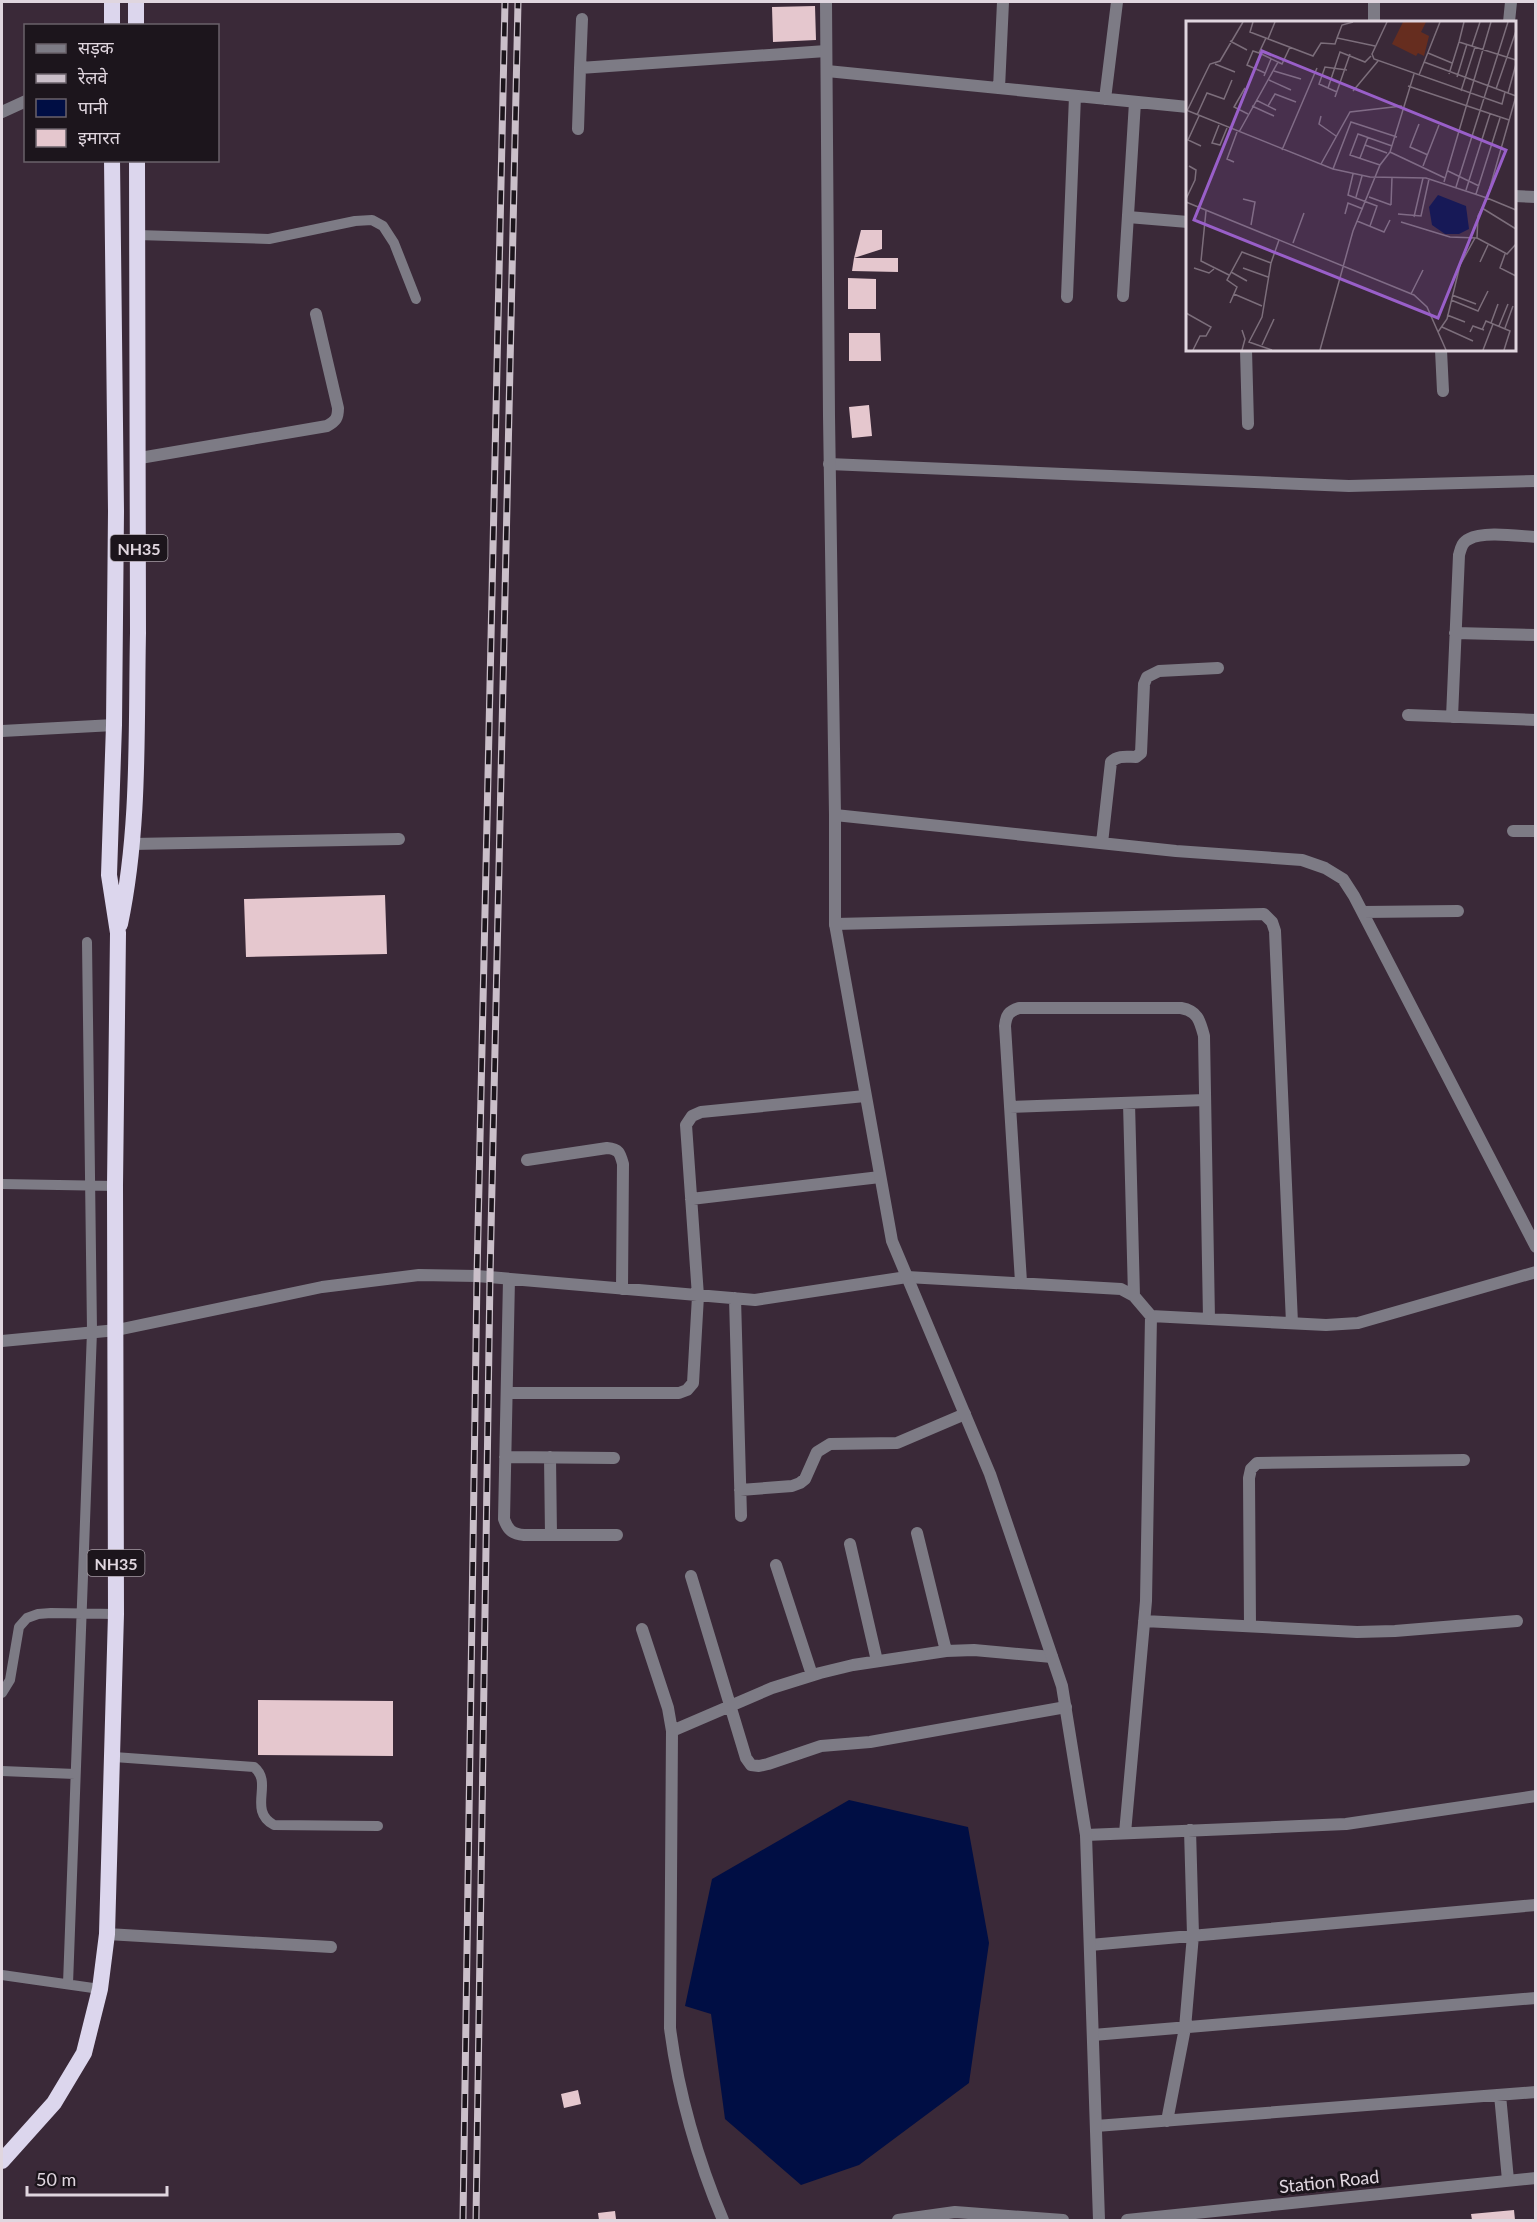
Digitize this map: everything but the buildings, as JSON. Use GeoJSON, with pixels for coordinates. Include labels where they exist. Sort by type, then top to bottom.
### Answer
{"type":"FeatureCollection","features":[{"type":"Feature","properties":{"kind":"highway"},"geometry":{"type":"LineString","coordinates":[[112,2],[112,24]]}},
{"type":"Feature","properties":{"kind":"highway"},"geometry":{"type":"LineString","coordinates":[[136,2],[136,24]]}},
{"type":"Feature","properties":{"kind":"highway","name":"NH35"},"geometry":{"type":"LineString","coordinates":[[2,2161],[54,2103],[84,2053],[100,1989],[107,1934],[114,1757],[117,1330],[115,1186],[118,933],[109,874],[114,725],[116,511],[112,162]]}},
{"type":"Feature","properties":{"kind":"highway","name":"NH35"},"geometry":{"type":"LineString","coordinates":[[118,933],[129,882],[136,724],[140,458],[137,162]]}},
{"type":"Feature","properties":{"kind":"street"},"geometry":{"type":"LineString","coordinates":[[826,2],[835,924],[892,1241],[990,1474],[1062,1686],[1086,1835],[1099,2220]]}},
{"type":"Feature","properties":{"kind":"street"},"geometry":{"type":"LineString","coordinates":[[999,88],[1003,2]]}},
{"type":"Feature","properties":{"kind":"street"},"geometry":{"type":"LineString","coordinates":[[1105,99],[1117,2]]}},
{"type":"Feature","properties":{"kind":"street"},"geometry":{"type":"LineString","coordinates":[[1374,2],[1374,21]]}},
{"type":"Feature","properties":{"kind":"street"},"geometry":{"type":"LineString","coordinates":[[1509,21],[1511,2]]}},
{"type":"Feature","properties":{"kind":"street"},"geometry":{"type":"LineString","coordinates":[[578,129],[582,19]]}},
{"type":"Feature","properties":{"kind":"street"},"geometry":{"type":"LineString","coordinates":[[580,68],[826,51]]}},
{"type":"Feature","properties":{"kind":"street"},"geometry":{"type":"LineString","coordinates":[[826,71],[1186,106]]}},
{"type":"Feature","properties":{"kind":"street"},"geometry":{"type":"LineString","coordinates":[[1067,297],[1075,96]]}},
{"type":"Feature","properties":{"kind":"street"},"geometry":{"type":"LineString","coordinates":[[2,112],[24,102]]}},
{"type":"Feature","properties":{"kind":"street"},"geometry":{"type":"LineString","coordinates":[[1123,296],[1135,102]]}},
{"type":"Feature","properties":{"kind":"street"},"geometry":{"type":"LineString","coordinates":[[1516,196],[1536,197]]}},
{"type":"Feature","properties":{"kind":"street"},"geometry":{"type":"LineString","coordinates":[[1128,217],[1186,222]]}},
{"type":"Feature","properties":{"kind":"street"},"geometry":{"type":"LineString","coordinates":[[140,458],[327,426],[334,422],[338,417],[338,408],[316,314]]}},
{"type":"Feature","properties":{"kind":"street"},"geometry":{"type":"LineString","coordinates":[[1246,351],[1248,424]]}},
{"type":"Feature","properties":{"kind":"street"},"geometry":{"type":"LineString","coordinates":[[1441,351],[1443,391]]}},
{"type":"Feature","properties":{"kind":"street"},"geometry":{"type":"LineString","coordinates":[[830,464],[1349,486],[1536,481]]}},
{"type":"Feature","properties":{"kind":"street"},"geometry":{"type":"LineString","coordinates":[[1452,717],[1459,555],[1463,544],[1469,538],[1480,535],[1536,537]]}},
{"type":"Feature","properties":{"kind":"street"},"geometry":{"type":"LineString","coordinates":[[1455,633],[1536,635]]}},
{"type":"Feature","properties":{"kind":"street"},"geometry":{"type":"LineString","coordinates":[[1102,843],[1111,762],[1115,758],[1136,757],[1141,753],[1144,684],[1147,676],[1159,671],[1218,668]]}},
{"type":"Feature","properties":{"kind":"street"},"geometry":{"type":"LineString","coordinates":[[1408,715],[1536,720]]}},
{"type":"Feature","properties":{"kind":"street"},"geometry":{"type":"LineString","coordinates":[[2,731],[114,725]]}},
{"type":"Feature","properties":{"kind":"street"},"geometry":{"type":"LineString","coordinates":[[835,815],[1102,843],[1302,860],[1325,868],[1343,879],[1536,1247]]}},
{"type":"Feature","properties":{"kind":"street"},"geometry":{"type":"LineString","coordinates":[[1513,831],[1536,831]]}},
{"type":"Feature","properties":{"kind":"street"},"geometry":{"type":"LineString","coordinates":[[132,844],[399,839]]}},
{"type":"Feature","properties":{"kind":"street"},"geometry":{"type":"LineString","coordinates":[[1362,912],[1458,911]]}},
{"type":"Feature","properties":{"kind":"street"},"geometry":{"type":"LineString","coordinates":[[835,924],[1264,914],[1272,922],[1275,931],[1292,1323]]}},
{"type":"Feature","properties":{"kind":"street"},"geometry":{"type":"LineString","coordinates":[[1021,1282],[1006,1016],[1019,1008],[1191,1009],[1199,1017],[1204,1036],[1209,1318]]}},
{"type":"Feature","properties":{"kind":"street"},"geometry":{"type":"LineString","coordinates":[[507,1393],[679,1393],[687,1390],[693,1383],[698,1296],[686,1125],[692,1116],[701,1112],[866,1096]]}},
{"type":"Feature","properties":{"kind":"street"},"geometry":{"type":"LineString","coordinates":[[1010,1107],[1205,1100]]}},
{"type":"Feature","properties":{"kind":"street"},"geometry":{"type":"LineString","coordinates":[[1129,1103],[1134,1296]]}},
{"type":"Feature","properties":{"kind":"street"},"geometry":{"type":"LineString","coordinates":[[527,1160],[607,1148],[616,1149],[621,1154],[623,1164],[622,1289]]}},
{"type":"Feature","properties":{"kind":"street"},"geometry":{"type":"LineString","coordinates":[[691,1199],[880,1177]]}},
{"type":"Feature","properties":{"kind":"street"},"geometry":{"type":"LineString","coordinates":[[1151,1316],[1326,1325],[1358,1323],[1536,1272]]}},
{"type":"Feature","properties":{"kind":"street"},"geometry":{"type":"LineString","coordinates":[[2,1341],[117,1330],[322,1287],[419,1275],[477,1276],[756,1300],[907,1278],[1121,1288],[1134,1296],[1151,1316],[1146,1601],[1125,1833]]}},
{"type":"Feature","properties":{"kind":"street"},"geometry":{"type":"LineString","coordinates":[[509,1279],[504,1519],[507,1527],[514,1534],[617,1535]]}},
{"type":"Feature","properties":{"kind":"street"},"geometry":{"type":"LineString","coordinates":[[735,1298],[741,1516]]}},
{"type":"Feature","properties":{"kind":"street"},"geometry":{"type":"LineString","coordinates":[[740,1490],[792,1486],[800,1483],[805,1479],[817,1452],[831,1444],[897,1443],[965,1414]]}},
{"type":"Feature","properties":{"kind":"street"},"geometry":{"type":"LineString","coordinates":[[506,1457],[614,1458]]}},
{"type":"Feature","properties":{"kind":"street"},"geometry":{"type":"LineString","coordinates":[[550,1457],[551,1535]]}},
{"type":"Feature","properties":{"kind":"street"},"geometry":{"type":"LineString","coordinates":[[1250,1626],[1249,1478],[1251,1469],[1257,1463],[1464,1460]]}},
{"type":"Feature","properties":{"kind":"street"},"geometry":{"type":"LineString","coordinates":[[917,1533],[946,1651]]}},
{"type":"Feature","properties":{"kind":"street"},"geometry":{"type":"LineString","coordinates":[[850,1544],[877,1661]]}},
{"type":"Feature","properties":{"kind":"street"},"geometry":{"type":"LineString","coordinates":[[776,1565],[812,1675]]}},
{"type":"Feature","properties":{"kind":"street"},"geometry":{"type":"LineString","coordinates":[[691,1576],[746,1758],[751,1765],[759,1766],[821,1746],[870,1742],[1066,1707]]}},
{"type":"Feature","properties":{"kind":"street"},"geometry":{"type":"LineString","coordinates":[[1144,1620],[1357,1632],[1517,1621]]}},
{"type":"Feature","properties":{"kind":"street"},"geometry":{"type":"LineString","coordinates":[[642,1629],[668,1708],[672,1731],[670,2028],[681,2091],[711,2192],[723,2220]]}},
{"type":"Feature","properties":{"kind":"street"},"geometry":{"type":"LineString","coordinates":[[672,1731],[772,1688],[812,1675],[877,1661],[946,1651],[974,1650],[1052,1657]]}},
{"type":"Feature","properties":{"kind":"street"},"geometry":{"type":"LineString","coordinates":[[1086,1835],[1346,1824],[1536,1796]]}},
{"type":"Feature","properties":{"kind":"street"},"geometry":{"type":"LineString","coordinates":[[1167,2121],[1185,2028],[1193,1935],[1190,1830]]}},
{"type":"Feature","properties":{"kind":"street"},"geometry":{"type":"LineString","coordinates":[[1090,1945],[1536,1905]]}},
{"type":"Feature","properties":{"kind":"street"},"geometry":{"type":"LineString","coordinates":[[107,1934],[331,1947]]}},
{"type":"Feature","properties":{"kind":"street"},"geometry":{"type":"LineString","coordinates":[[1093,2035],[1536,1998]]}},
{"type":"Feature","properties":{"kind":"street"},"geometry":{"type":"LineString","coordinates":[[1096,2126],[1536,2092]]}},
{"type":"Feature","properties":{"kind":"street"},"geometry":{"type":"LineString","coordinates":[[1500,2095],[1508,2180]]}},
{"type":"Feature","properties":{"kind":"street","name":"Station Road"},"geometry":{"type":"LineString","coordinates":[[1126,2220],[1536,2178]]}},
{"type":"Feature","properties":{"kind":"street"},"geometry":{"type":"LineString","coordinates":[[898,2220],[955,2212],[1002,2218],[1063,2220]]}},
{"type":"Feature","properties":{"kind":"lane"},"geometry":{"type":"LineString","coordinates":[[137,235],[269,238],[355,221],[372,220],[383,226],[394,243],[416,299]]}},
{"type":"Feature","properties":{"kind":"lane"},"geometry":{"type":"LineString","coordinates":[[68,1984],[92,1331],[87,942]]}},
{"type":"Feature","properties":{"kind":"lane"},"geometry":{"type":"LineString","coordinates":[[2,1185],[115,1186]]}},
{"type":"Feature","properties":{"kind":"lane"},"geometry":{"type":"LineString","coordinates":[[2,1694],[10,1680],[20,1627],[27,1618],[38,1614],[116,1614]]}},
{"type":"Feature","properties":{"kind":"lane"},"geometry":{"type":"LineString","coordinates":[[114,1757],[254,1767],[259,1771],[262,1780],[262,1814],[274,1825],[378,1827]]}},
{"type":"Feature","properties":{"kind":"lane"},"geometry":{"type":"LineString","coordinates":[[2,1771],[75,1774]]}},
{"type":"Feature","properties":{"kind":"lane"},"geometry":{"type":"LineString","coordinates":[[2,1974],[100,1989]]}},
{"type":"Feature","properties":{"kind":"water"},"geometry":{"type":"Polygon","coordinates":[[[849,1800],[968,1827],[989,1943],[969,2083],[859,2165],[801,2185],[725,2119],[711,2014],[685,2006],[712,1879],[849,1800]]]}},
{"type":"Feature","properties":{"kind":"railway"},"geometry":{"type":"LineString","coordinates":[[463,2220],[477,1276],[505,2]]}},
{"type":"Feature","properties":{"kind":"railway"},"geometry":{"type":"LineString","coordinates":[[476,2220],[490,1277],[518,2]]}}]}
